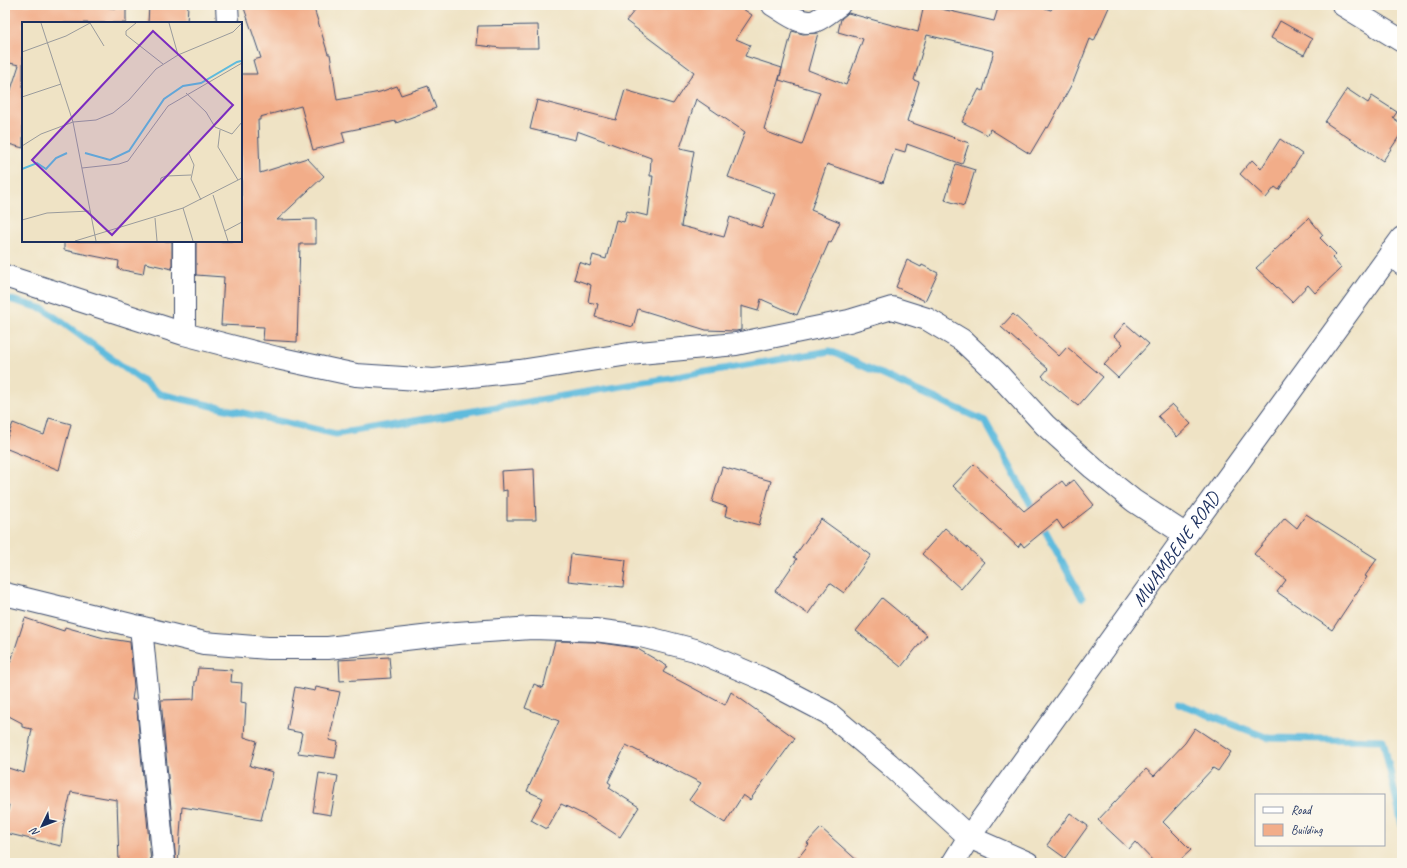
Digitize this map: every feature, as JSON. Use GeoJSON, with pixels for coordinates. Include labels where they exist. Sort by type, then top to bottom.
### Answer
{"type":"FeatureCollection","features":[{"type":"Feature","properties":{"kind":"street"},"geometry":{"type":"LineString","coordinates":[[227,5],[228,22]]}},
{"type":"Feature","properties":{"kind":"street"},"geometry":{"type":"LineString","coordinates":[[773,5],[802,21],[810,22],[817,21],[839,5]]}},
{"type":"Feature","properties":{"kind":"street"},"geometry":{"type":"LineString","coordinates":[[1343,5],[1402,41]]}},
{"type":"Feature","properties":{"kind":"street"},"geometry":{"type":"LineString","coordinates":[[184,242],[184,334]]}},
{"type":"Feature","properties":{"kind":"street","name":"MWAMBENE ROAD"},"geometry":{"type":"LineString","coordinates":[[953,863],[969,837],[1186,535],[1398,251]]}},
{"type":"Feature","properties":{"kind":"street"},"geometry":{"type":"LineString","coordinates":[[5,276],[184,334],[277,358],[356,375],[434,380],[520,371],[629,354],[736,344],[849,321],[892,308],[927,319],[962,340],[998,374],[1045,425],[1093,468],[1134,501],[1186,535]]}},
{"type":"Feature","properties":{"kind":"street"},"geometry":{"type":"LineString","coordinates":[[5,594],[204,643],[268,648],[328,648],[457,633],[532,628],[595,630],[640,636],[695,650],[761,678],[828,713],[889,764],[969,837],[1028,863]]}},
{"type":"Feature","properties":{"kind":"street"},"geometry":{"type":"LineString","coordinates":[[141,627],[164,863]]}},
{"type":"Feature","properties":{"kind":"building"},"geometry":{"type":"Polygon","coordinates":[[[5,5],[77,5],[126,9],[126,22],[22,22],[22,148],[5,143],[5,108],[19,65],[5,62],[5,5]]]}},
{"type":"Feature","properties":{"kind":"building"},"geometry":{"type":"Polygon","coordinates":[[[149,5],[188,5],[187,22],[148,22],[149,5]]]}},
{"type":"Feature","properties":{"kind":"building"},"geometry":{"type":"Polygon","coordinates":[[[243,5],[313,5],[328,54],[330,54],[337,100],[380,92],[397,86],[401,95],[428,86],[436,108],[396,123],[396,121],[342,132],[345,142],[313,150],[301,106],[260,117],[260,120],[258,120],[260,173],[307,158],[324,176],[277,220],[316,219],[316,244],[300,244],[297,342],[263,340],[264,327],[221,325],[224,277],[196,275],[196,242],[242,242],[242,74],[257,74],[253,60],[261,58],[243,5]]]}},
{"type":"Feature","properties":{"kind":"building"},"geometry":{"type":"Polygon","coordinates":[[[639,5],[737,5],[752,15],[736,39],[750,45],[745,56],[782,68],[764,129],[767,130],[767,132],[802,145],[820,92],[779,80],[792,31],[803,34],[818,33],[808,70],[846,85],[863,39],[838,32],[841,19],[848,13],[918,32],[924,5],[994,21],[999,5],[1035,5],[1051,10],[1054,5],[1110,5],[1094,41],[1090,39],[1074,80],[1048,128],[1046,127],[1030,154],[990,129],[988,135],[962,122],[979,89],[983,91],[994,51],[927,35],[914,80],[919,82],[907,121],[969,143],[962,164],[907,144],[905,152],[895,149],[883,183],[827,164],[811,210],[840,222],[831,243],[829,242],[797,315],[761,299],[758,311],[741,306],[741,330],[736,331],[706,330],[638,309],[633,327],[595,317],[598,304],[588,302],[591,285],[574,279],[579,262],[590,266],[593,255],[606,259],[616,220],[624,222],[627,211],[648,216],[653,176],[650,176],[651,158],[577,131],[575,140],[530,129],[537,100],[616,120],[625,90],[673,104],[694,72],[626,21],[639,5]],[[696,99],[680,148],[694,151],[681,226],[724,237],[730,217],[762,228],[775,194],[728,177],[745,132],[696,99]]]}},
{"type":"Feature","properties":{"kind":"building"},"geometry":{"type":"Polygon","coordinates":[[[1280,21],[1312,39],[1304,55],[1271,38],[1280,21]]]}},
{"type":"Feature","properties":{"kind":"building"},"geometry":{"type":"Polygon","coordinates":[[[538,25],[539,48],[501,48],[476,45],[478,26],[538,25]]]}},
{"type":"Feature","properties":{"kind":"building"},"geometry":{"type":"Polygon","coordinates":[[[1347,89],[1368,103],[1372,96],[1397,112],[1393,118],[1402,124],[1402,132],[1383,161],[1325,122],[1347,89]]]}},
{"type":"Feature","properties":{"kind":"building"},"geometry":{"type":"Polygon","coordinates":[[[1280,139],[1302,154],[1279,190],[1275,187],[1266,198],[1240,174],[1252,160],[1261,169],[1280,139]]]}},
{"type":"Feature","properties":{"kind":"building"},"geometry":{"type":"Polygon","coordinates":[[[956,164],[975,170],[964,206],[945,200],[956,164]]]}},
{"type":"Feature","properties":{"kind":"building"},"geometry":{"type":"Polygon","coordinates":[[[1309,218],[1323,235],[1320,238],[1336,254],[1332,258],[1341,268],[1315,293],[1308,285],[1292,302],[1256,268],[1309,218]]]}},
{"type":"Feature","properties":{"kind":"building"},"geometry":{"type":"Polygon","coordinates":[[[64,242],[172,242],[172,269],[145,263],[143,274],[118,269],[119,261],[64,250],[64,242]]]}},
{"type":"Feature","properties":{"kind":"building"},"geometry":{"type":"Polygon","coordinates":[[[907,260],[938,273],[925,301],[896,287],[907,260]]]}},
{"type":"Feature","properties":{"kind":"building"},"geometry":{"type":"Polygon","coordinates":[[[1013,314],[1059,356],[1067,347],[1103,377],[1078,406],[1042,376],[1048,369],[1001,327],[1013,314]]]}},
{"type":"Feature","properties":{"kind":"building"},"geometry":{"type":"Polygon","coordinates":[[[1125,323],[1149,344],[1118,378],[1104,365],[1123,344],[1114,336],[1125,323]]]}},
{"type":"Feature","properties":{"kind":"building"},"geometry":{"type":"Polygon","coordinates":[[[1172,404],[1191,424],[1177,437],[1158,416],[1172,404]]]}},
{"type":"Feature","properties":{"kind":"building"},"geometry":{"type":"Polygon","coordinates":[[[49,418],[71,424],[59,470],[5,448],[5,443],[13,423],[44,435],[49,418]]]}},
{"type":"Feature","properties":{"kind":"building"},"geometry":{"type":"Polygon","coordinates":[[[974,464],[1024,511],[1062,481],[1066,486],[1074,480],[1094,505],[1063,529],[1057,520],[1024,547],[1021,543],[1018,547],[953,486],[974,464]]]}},
{"type":"Feature","properties":{"kind":"building"},"geometry":{"type":"Polygon","coordinates":[[[722,467],[771,481],[759,525],[725,516],[727,507],[712,502],[722,467]]]}},
{"type":"Feature","properties":{"kind":"building"},"geometry":{"type":"Polygon","coordinates":[[[534,469],[536,520],[507,520],[507,490],[502,491],[501,471],[534,469]]]}},
{"type":"Feature","properties":{"kind":"building"},"geometry":{"type":"Polygon","coordinates":[[[1306,514],[1377,559],[1332,630],[1277,592],[1286,580],[1254,554],[1285,518],[1297,528],[1306,514]]]}},
{"type":"Feature","properties":{"kind":"building"},"geometry":{"type":"Polygon","coordinates":[[[821,519],[871,555],[844,593],[830,583],[808,614],[775,591],[797,559],[794,557],[821,519]]]}},
{"type":"Feature","properties":{"kind":"building"},"geometry":{"type":"Polygon","coordinates":[[[945,528],[984,562],[961,589],[922,554],[945,528]]]}},
{"type":"Feature","properties":{"kind":"building"},"geometry":{"type":"Polygon","coordinates":[[[571,554],[626,560],[623,587],[568,581],[571,554]]]}},
{"type":"Feature","properties":{"kind":"building"},"geometry":{"type":"Polygon","coordinates":[[[882,598],[927,635],[901,667],[856,631],[882,598]]]}},
{"type":"Feature","properties":{"kind":"building"},"geometry":{"type":"Polygon","coordinates":[[[25,618],[64,631],[65,627],[104,638],[130,642],[134,687],[132,700],[136,700],[151,863],[119,863],[117,800],[71,792],[63,827],[61,846],[5,833],[5,822],[9,805],[5,804],[5,767],[24,773],[32,729],[22,727],[22,723],[5,714],[5,673],[12,658],[25,618]]]}},
{"type":"Feature","properties":{"kind":"building"},"geometry":{"type":"Polygon","coordinates":[[[555,641],[594,642],[636,648],[667,666],[663,672],[725,705],[731,692],[795,738],[750,800],[743,795],[725,823],[689,800],[701,783],[626,745],[608,782],[611,784],[609,788],[639,807],[620,837],[589,817],[561,804],[547,829],[531,820],[543,798],[527,791],[559,721],[525,708],[534,684],[543,688],[555,641]]]}},
{"type":"Feature","properties":{"kind":"building"},"geometry":{"type":"Polygon","coordinates":[[[389,657],[391,678],[340,681],[339,660],[389,657]]]}},
{"type":"Feature","properties":{"kind":"building"},"geometry":{"type":"Polygon","coordinates":[[[198,668],[232,670],[231,682],[242,683],[241,702],[246,703],[244,737],[257,741],[250,766],[273,772],[261,820],[182,807],[178,863],[176,863],[161,700],[194,699],[195,681],[198,668]]]}},
{"type":"Feature","properties":{"kind":"building"},"geometry":{"type":"Polygon","coordinates":[[[295,687],[315,691],[316,687],[340,692],[329,740],[338,742],[335,758],[298,753],[302,733],[287,730],[295,687]]]}},
{"type":"Feature","properties":{"kind":"building"},"geometry":{"type":"Polygon","coordinates":[[[1195,728],[1231,752],[1218,771],[1213,768],[1163,822],[1191,850],[1177,863],[1155,863],[1135,842],[1129,849],[1098,820],[1146,769],[1154,776],[1185,743],[1195,728]]]}},
{"type":"Feature","properties":{"kind":"building"},"geometry":{"type":"Polygon","coordinates":[[[319,773],[338,776],[331,815],[313,812],[319,773]]]}},
{"type":"Feature","properties":{"kind":"building"},"geometry":{"type":"Polygon","coordinates":[[[1070,813],[1088,826],[1065,858],[1047,845],[1070,813]]]}},
{"type":"Feature","properties":{"kind":"building"},"geometry":{"type":"Polygon","coordinates":[[[821,828],[860,863],[794,863],[809,844],[807,843],[821,828]]]}},
{"type":"Feature","properties":{"kind":"waterway"},"geometry":{"type":"LineString","coordinates":[[5,298],[44,309],[160,394],[336,434],[830,351],[985,421],[1035,512]]}},
{"type":"Feature","properties":{"kind":"waterway"},"geometry":{"type":"LineString","coordinates":[[1040,521],[1082,598]]}},
{"type":"Feature","properties":{"kind":"waterway"},"geometry":{"type":"LineString","coordinates":[[1178,703],[1268,738],[1383,740],[1402,825]]}}]}
